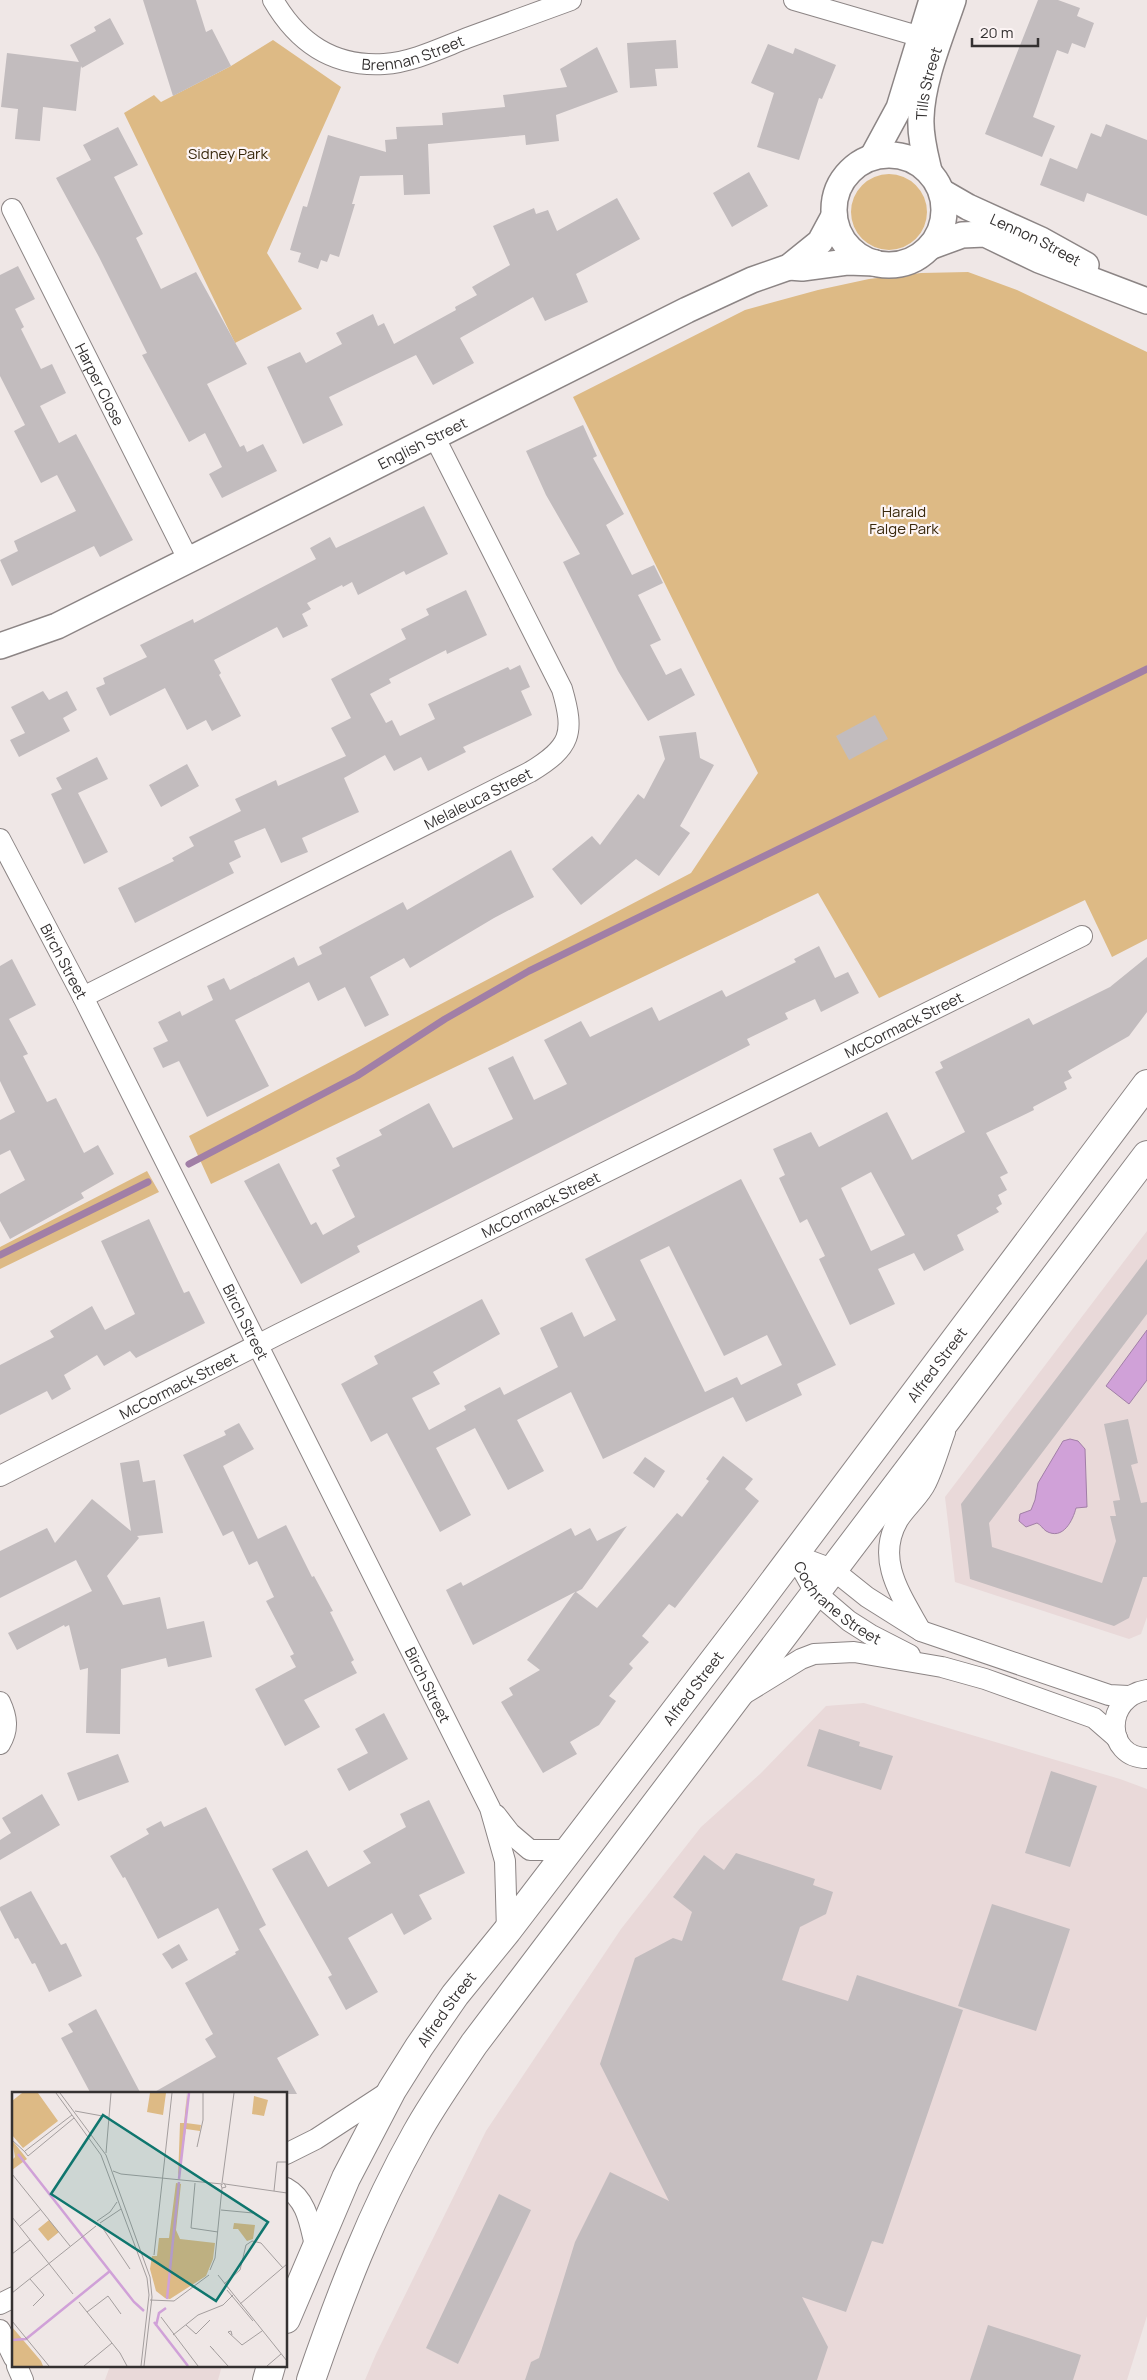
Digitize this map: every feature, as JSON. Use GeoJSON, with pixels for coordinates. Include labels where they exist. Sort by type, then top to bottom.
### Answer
{"type":"FeatureCollection","features":[{"type":"Feature","properties":{"kind":"main road","name":"Alfred Street"},"geometry":{"type":"LineString","coordinates":[[288,2315],[346,2178],[392,2090],[455,1995],[507,1931],[794,1555],[1147,1084]]}},
{"type":"Feature","properties":{"kind":"main road"},"geometry":{"type":"LineString","coordinates":[[311,2380],[353,2267],[392,2179],[421,2125],[474,2044],[1147,1155]]}},
{"type":"Feature","properties":{"kind":"street","name":"Brennan Street"},"geometry":{"type":"LineString","coordinates":[[273,0],[283,18],[298,35],[316,49],[340,58],[365,63],[384,64],[420,56],[571,0]]}},
{"type":"Feature","properties":{"kind":"street"},"geometry":{"type":"LineString","coordinates":[[794,0],[930,40]]}},
{"type":"Feature","properties":{"kind":"street","name":"Tills Street"},"geometry":{"type":"LineString","coordinates":[[932,0],[930,40],[920,119],[922,142],[935,181]]}},
{"type":"Feature","properties":{"kind":"street","name":"Tills Street"},"geometry":{"type":"LineString","coordinates":[[873,156],[899,108],[930,40],[953,0]]}},
{"type":"Feature","properties":{"kind":"street"},"geometry":{"type":"LineString","coordinates":[[888,154],[903,156],[917,162],[935,181],[945,206],[940,234],[932,246],[912,261],[887,265],[875,263],[860,257],[847,246],[838,232],[834,216],[834,200],[839,186],[847,173],[859,163],[873,156],[888,154]]}},
{"type":"Feature","properties":{"kind":"street","name":"Lennon Street"},"geometry":{"type":"LineString","coordinates":[[935,181],[954,200],[1042,240],[1137,297]]}},
{"type":"Feature","properties":{"kind":"street","name":"Harper Close"},"geometry":{"type":"LineString","coordinates":[[12,209],[189,561]]}},
{"type":"Feature","properties":{"kind":"street","name":"English Street"},"geometry":{"type":"LineString","coordinates":[[0,646],[57,626],[722,293],[789,268],[820,242],[834,216]]}},
{"type":"Feature","properties":{"kind":"street","name":"Lennon Street"},"geometry":{"type":"LineString","coordinates":[[932,246],[962,235],[985,234],[1056,267],[1137,297]]}},
{"type":"Feature","properties":{"kind":"street","name":"English Street"},"geometry":{"type":"LineString","coordinates":[[789,268],[847,262],[875,263]]}},
{"type":"Feature","properties":{"kind":"street","name":"Melaleuca Street"},"geometry":{"type":"LineString","coordinates":[[83,997],[530,772],[551,759],[566,740],[570,717],[562,689],[434,436]]}},
{"type":"Feature","properties":{"kind":"street","name":"English Street"},"geometry":{"type":"LineString","coordinates":[[0,663],[31,646],[57,626]]}},
{"type":"Feature","properties":{"kind":"street","name":"Birch Street"},"geometry":{"type":"LineString","coordinates":[[0,839],[83,997],[490,1808],[505,1861],[507,1931]]}},
{"type":"Feature","properties":{"kind":"street","name":"McCormack Street"},"geometry":{"type":"LineString","coordinates":[[0,1476],[258,1345],[1082,936]]}},
{"type":"Feature","properties":{"kind":"street"},"geometry":{"type":"LineString","coordinates":[[921,1631],[899,1591],[890,1563],[888,1547],[899,1518],[926,1484],[951,1416]]}},
{"type":"Feature","properties":{"kind":"street","name":"Cochrane Street"},"geometry":{"type":"LineString","coordinates":[[794,1555],[832,1569],[867,1597],[921,1631],[1109,1695],[1140,1689]]}},
{"type":"Feature","properties":{"kind":"street","name":"Cochrane Street"},"geometry":{"type":"LineString","coordinates":[[794,1555],[815,1592],[849,1621],[871,1636],[897,1649],[942,1667]]}},
{"type":"Feature","properties":{"kind":"street","name":"Cochrane Street"},"geometry":{"type":"LineString","coordinates":[[733,1701],[801,1659],[814,1654],[854,1652],[942,1667],[985,1679],[1094,1718],[1117,1738],[1123,1748],[1132,1755],[1147,1758]]}},
{"type":"Feature","properties":{"kind":"street"},"geometry":{"type":"LineString","coordinates":[[1117,1738],[1114,1727],[1115,1716],[1120,1705],[1140,1689]]}},
{"type":"Feature","properties":{"kind":"street"},"geometry":{"type":"LineString","coordinates":[[0,1702],[5,1713],[7,1725],[0,1744]]}},
{"type":"Feature","properties":{"kind":"street","name":"Birch Street"},"geometry":{"type":"LineString","coordinates":[[490,1808],[510,1833],[530,1850],[569,1850]]}},
{"type":"Feature","properties":{"kind":"street"},"geometry":{"type":"LineString","coordinates":[[288,2153],[316,2139],[392,2090]]}},
{"type":"Feature","properties":{"kind":"street"},"geometry":{"type":"LineString","coordinates":[[288,2189],[295,2192],[302,2201],[316,2249]]}},
{"type":"Feature","properties":{"kind":"street"},"geometry":{"type":"LineString","coordinates":[[0,2304],[12,2298]]}},
{"type":"Feature","properties":{"kind":"street"},"geometry":{"type":"LineString","coordinates":[[0,2330],[12,2354]]}},
{"type":"Feature","properties":{"kind":"street"},"geometry":{"type":"LineString","coordinates":[[18,2368],[23,2380]]}},
{"type":"Feature","properties":{"kind":"shaded area"},"geometry":{"type":"Polygon","coordinates":[[[1147,1231],[1147,1617],[1141,1634],[1129,1639],[955,1582],[945,1497],[1147,1231]]]}},
{"type":"Feature","properties":{"kind":"shaded area"},"geometry":{"type":"Polygon","coordinates":[[[1147,1330],[1147,1380],[1129,1404],[1106,1386],[1147,1330]]]}},
{"type":"Feature","properties":{"kind":"shaded area"},"geometry":{"type":"Polygon","coordinates":[[[1070,1439],[1078,1441],[1085,1449],[1087,1507],[1076,1508],[1070,1523],[1066,1528],[1057,1533],[1046,1531],[1037,1523],[1026,1527],[1019,1521],[1020,1514],[1031,1510],[1038,1483],[1063,1441],[1070,1439]]]}},
{"type":"Feature","properties":{"kind":"shaded area"},"geometry":{"type":"Polygon","coordinates":[[[864,1703],[1120,1779],[1147,1789],[1147,2316],[1127,2380],[365,2380],[486,2131],[621,1929],[701,1827],[760,1774],[826,1706],[864,1703]]]}},
{"type":"Feature","properties":{"kind":"shaded area"},"geometry":{"type":"Polygon","coordinates":[[[109,2368],[221,2368],[218,2380],[105,2380],[109,2368]]]}},
{"type":"Feature","properties":{"kind":"green space","name":"Sidney Park"},"geometry":{"type":"Polygon","coordinates":[[[273,40],[341,87],[267,253],[302,309],[235,343],[124,113],[154,95],[161,102],[231,66],[273,40]]]}},
{"type":"Feature","properties":{"kind":"green space"},"geometry":{"type":"Polygon","coordinates":[[[882,174],[896,174],[910,180],[921,191],[927,205],[924,227],[916,239],[896,250],[882,250],[868,244],[857,233],[851,219],[851,205],[857,191],[868,180],[882,174]]]}},
{"type":"Feature","properties":{"kind":"green space","name":"Harald Falge Park"},"geometry":{"type":"Polygon","coordinates":[[[968,272],[1017,290],[1147,352],[1147,939],[1112,957],[1085,900],[879,998],[818,893],[211,1184],[189,1136],[691,873],[758,773],[573,397],[745,310],[818,290],[869,279],[921,273],[968,272]]]}},
{"type":"Feature","properties":{"kind":"green space"},"geometry":{"type":"Polygon","coordinates":[[[147,1171],[159,1192],[0,1269],[0,1247],[147,1171]]]}},
{"type":"Feature","properties":{"kind":"building"},"geometry":{"type":"Polygon","coordinates":[[[143,0],[196,0],[206,32],[212,29],[231,66],[173,96],[143,0]]]}},
{"type":"Feature","properties":{"kind":"building"},"geometry":{"type":"Polygon","coordinates":[[[1038,0],[1058,0],[1080,8],[1077,16],[1094,23],[1085,48],[1072,43],[1068,54],[1057,50],[1033,117],[1055,126],[1042,157],[985,134],[1038,0]]]}},
{"type":"Feature","properties":{"kind":"building"},"geometry":{"type":"Polygon","coordinates":[[[110,18],[124,44],[82,68],[81,66],[76,111],[43,107],[40,141],[15,139],[18,109],[1,107],[7,53],[79,62],[70,45],[96,31],[94,27],[110,18]]]}},
{"type":"Feature","properties":{"kind":"building"},"geometry":{"type":"Polygon","coordinates":[[[676,40],[678,68],[655,69],[657,86],[630,88],[627,43],[676,40]]]}},
{"type":"Feature","properties":{"kind":"building"},"geometry":{"type":"Polygon","coordinates":[[[768,44],[793,54],[795,48],[836,65],[822,99],[819,98],[799,160],[757,147],[774,93],[751,83],[768,44]]]}},
{"type":"Feature","properties":{"kind":"building"},"geometry":{"type":"Polygon","coordinates":[[[597,47],[618,92],[556,115],[559,141],[526,145],[525,135],[428,144],[430,194],[404,195],[403,175],[360,176],[352,204],[355,204],[339,257],[330,254],[327,262],[321,260],[318,269],[298,262],[301,253],[290,250],[303,206],[307,207],[328,135],[386,152],[385,140],[397,139],[396,127],[443,125],[442,113],[505,107],[503,95],[567,87],[560,69],[597,47]]]}},
{"type":"Feature","properties":{"kind":"building"},"geometry":{"type":"Polygon","coordinates":[[[1106,124],[1147,140],[1147,216],[1087,193],[1084,202],[1040,185],[1050,158],[1077,169],[1091,133],[1101,137],[1106,124]]]}},
{"type":"Feature","properties":{"kind":"building"},"geometry":{"type":"Polygon","coordinates":[[[118,127],[138,165],[114,177],[143,234],[136,238],[161,289],[196,272],[247,364],[207,384],[240,447],[244,445],[247,452],[263,444],[277,471],[222,498],[209,474],[222,467],[205,433],[189,442],[142,355],[147,353],[99,257],[56,178],[91,160],[83,145],[118,127]]]}},
{"type":"Feature","properties":{"kind":"building"},"geometry":{"type":"Polygon","coordinates":[[[749,172],[768,206],[732,227],[713,193],[749,172]]]}},
{"type":"Feature","properties":{"kind":"building"},"geometry":{"type":"Polygon","coordinates":[[[617,198],[640,239],[576,274],[588,302],[545,321],[533,297],[460,338],[474,363],[433,385],[416,355],[329,397],[343,425],[303,444],[267,367],[300,352],[306,363],[342,344],[336,333],[373,314],[378,326],[384,323],[394,344],[456,310],[455,307],[477,295],[472,287],[510,265],[493,226],[534,208],[536,214],[548,210],[557,231],[617,198]]]}},
{"type":"Feature","properties":{"kind":"building"},"geometry":{"type":"Polygon","coordinates":[[[18,266],[35,299],[15,309],[24,327],[21,329],[41,369],[52,364],[66,393],[40,406],[59,443],[76,434],[133,540],[100,557],[94,546],[12,586],[0,560],[18,551],[14,541],[76,511],[57,475],[41,483],[14,431],[25,425],[0,376],[0,275],[18,266]]]}},
{"type":"Feature","properties":{"kind":"building"},"geometry":{"type":"Polygon","coordinates":[[[583,425],[597,456],[593,458],[624,514],[606,525],[632,575],[654,565],[663,583],[638,595],[661,640],[650,645],[666,675],[681,668],[695,695],[648,721],[618,671],[563,562],[580,554],[546,495],[526,451],[583,425]]]}},
{"type":"Feature","properties":{"kind":"building"},"geometry":{"type":"Polygon","coordinates":[[[424,506],[448,554],[406,575],[404,571],[358,595],[352,582],[343,587],[342,585],[307,603],[311,609],[302,614],[308,626],[283,638],[277,627],[214,660],[221,673],[219,675],[241,716],[212,731],[206,720],[187,730],[165,688],[110,716],[96,688],[105,684],[103,678],[147,657],[140,645],[193,619],[194,623],[316,559],[310,548],[330,537],[336,548],[424,506]]]}},
{"type":"Feature","properties":{"kind":"building"},"geometry":{"type":"Polygon","coordinates":[[[466,590],[487,635],[447,654],[446,650],[389,679],[391,683],[370,694],[386,723],[392,720],[400,736],[435,719],[428,704],[508,667],[510,670],[520,665],[530,687],[521,691],[532,715],[463,747],[466,752],[428,771],[421,757],[394,771],[385,755],[344,778],[359,812],[302,838],[308,852],[281,863],[265,828],[234,841],[241,857],[229,863],[234,873],[135,923],[118,888],[174,861],[172,858],[194,846],[189,837],[241,811],[235,799],[276,780],[278,786],[346,756],[331,728],[351,718],[331,679],[406,639],[401,629],[429,615],[426,609],[466,590]]]}},
{"type":"Feature","properties":{"kind":"building"},"geometry":{"type":"Polygon","coordinates":[[[43,691],[49,700],[67,691],[77,710],[63,718],[70,731],[19,757],[10,740],[25,733],[11,707],[43,691]]]}},
{"type":"Feature","properties":{"kind":"building"},"geometry":{"type":"Polygon","coordinates":[[[875,715],[888,739],[849,760],[836,736],[875,715]]]}},
{"type":"Feature","properties":{"kind":"building"},"geometry":{"type":"Polygon","coordinates":[[[696,732],[700,758],[714,765],[680,826],[690,833],[659,876],[636,859],[581,905],[552,869],[592,836],[600,845],[638,794],[644,799],[665,759],[659,736],[696,732]]]}},
{"type":"Feature","properties":{"kind":"building"},"geometry":{"type":"Polygon","coordinates":[[[97,757],[108,779],[78,793],[108,852],[84,864],[51,794],[62,789],[56,778],[97,757]]]}},
{"type":"Feature","properties":{"kind":"building"},"geometry":{"type":"Polygon","coordinates":[[[187,764],[199,786],[161,807],[149,785],[187,764]]]}},
{"type":"Feature","properties":{"kind":"building"},"geometry":{"type":"Polygon","coordinates":[[[511,850],[534,897],[494,918],[410,968],[404,958],[370,977],[389,1015],[365,1027],[345,987],[318,1001],[309,982],[235,1020],[269,1086],[207,1117],[179,1061],[163,1068],[153,1048],[168,1041],[158,1022],[180,1011],[182,1016],[213,1000],[207,986],[224,978],[230,990],[294,957],[298,966],[322,954],[319,947],[403,902],[407,910],[511,850]]]}},
{"type":"Feature","properties":{"kind":"building"},"geometry":{"type":"Polygon","coordinates":[[[819,946],[835,978],[848,972],[859,993],[821,1012],[815,999],[785,1013],[788,1019],[747,1039],[750,1045],[357,1246],[360,1252],[301,1284],[244,1181],[279,1163],[311,1225],[316,1222],[323,1235],[355,1217],[332,1170],[340,1166],[336,1158],[382,1135],[379,1130],[429,1103],[453,1148],[513,1119],[488,1068],[513,1056],[534,1100],[567,1084],[544,1040],[581,1021],[590,1037],[652,1007],[659,1021],[722,990],[726,997],[796,962],[794,959],[819,946]]]}},
{"type":"Feature","properties":{"kind":"building"},"geometry":{"type":"Polygon","coordinates":[[[1147,957],[1147,1012],[1129,1036],[1068,1071],[1072,1078],[1064,1082],[1067,1089],[1033,1107],[1034,1110],[986,1133],[1008,1173],[1000,1177],[1007,1190],[998,1195],[1002,1204],[996,1208],[999,1212],[957,1235],[964,1250],[924,1271],[914,1253],[878,1269],[895,1304],[850,1325],[819,1259],[825,1256],[807,1219],[800,1223],[779,1178],[785,1175],[773,1149],[811,1132],[819,1147],[887,1112],[912,1160],[965,1132],[935,1072],[943,1068],[940,1062],[1029,1018],[1033,1025],[1110,987],[1147,957]],[[871,1172],[841,1188],[871,1251],[905,1235],[871,1172]]]}},
{"type":"Feature","properties":{"kind":"building"},"geometry":{"type":"Polygon","coordinates":[[[12,959],[36,1005],[9,1019],[28,1054],[23,1056],[47,1102],[56,1098],[84,1153],[98,1145],[114,1174],[81,1193],[84,1198],[10,1239],[0,1221],[0,1194],[25,1180],[10,1150],[0,1155],[0,1120],[15,1112],[0,1081],[0,966],[12,959]]]}},
{"type":"Feature","properties":{"kind":"building"},"geometry":{"type":"Polygon","coordinates":[[[741,1179],[836,1365],[797,1384],[802,1395],[746,1422],[733,1397],[603,1459],[571,1392],[517,1420],[544,1471],[508,1490],[475,1428],[436,1448],[471,1515],[440,1532],[387,1433],[371,1442],[341,1384],[378,1364],[374,1356],[482,1299],[500,1334],[433,1372],[440,1384],[412,1398],[429,1430],[466,1410],[464,1406],[500,1387],[504,1395],[558,1367],[540,1328],[572,1312],[584,1337],[616,1320],[585,1259],[741,1179]],[[669,1246],[640,1260],[705,1392],[737,1377],[741,1385],[782,1365],[767,1335],[724,1356],[669,1246]]]}},
{"type":"Feature","properties":{"kind":"building"},"geometry":{"type":"Polygon","coordinates":[[[149,1219],[184,1293],[189,1291],[205,1323],[136,1358],[130,1351],[104,1366],[97,1355],[64,1375],[71,1389],[52,1400],[47,1391],[0,1415],[0,1365],[54,1337],[50,1331],[92,1306],[105,1330],[135,1314],[101,1241],[149,1219]]]}},
{"type":"Feature","properties":{"kind":"building"},"geometry":{"type":"Polygon","coordinates":[[[1147,1259],[1147,1314],[989,1523],[992,1547],[1102,1583],[1116,1541],[1110,1516],[1116,1516],[1113,1501],[1120,1500],[1104,1424],[1128,1419],[1138,1463],[1131,1465],[1141,1503],[1147,1502],[1147,1577],[1143,1577],[1129,1618],[1114,1626],[970,1579],[961,1504],[1147,1259]]]}},
{"type":"Feature","properties":{"kind":"building"},"geometry":{"type":"Polygon","coordinates":[[[239,1423],[254,1449],[223,1466],[258,1539],[286,1525],[312,1577],[314,1576],[333,1611],[330,1612],[354,1660],[351,1662],[357,1673],[304,1700],[320,1727],[285,1746],[255,1689],[296,1667],[290,1656],[294,1654],[266,1601],[274,1597],[257,1561],[249,1565],[233,1531],[223,1536],[183,1455],[226,1435],[224,1431],[239,1423]]]}},
{"type":"Feature","properties":{"kind":"building"},"geometry":{"type":"Polygon","coordinates":[[[723,1456],[753,1479],[745,1489],[759,1501],[675,1608],[669,1604],[642,1636],[649,1642],[629,1664],[633,1668],[609,1696],[616,1701],[599,1725],[570,1742],[577,1754],[543,1773],[501,1702],[513,1695],[509,1688],[540,1670],[527,1660],[575,1592],[473,1645],[446,1590],[461,1582],[463,1586],[571,1528],[575,1536],[590,1528],[597,1541],[627,1526],[582,1589],[576,1592],[597,1608],[677,1513],[682,1517],[709,1481],[706,1479],[723,1456]]]}},
{"type":"Feature","properties":{"kind":"building"},"geometry":{"type":"Polygon","coordinates":[[[645,1457],[665,1471],[654,1488],[633,1473],[645,1457]]]}},
{"type":"Feature","properties":{"kind":"building"},"geometry":{"type":"Polygon","coordinates":[[[139,1460],[143,1482],[155,1480],[163,1533],[137,1536],[139,1538],[107,1576],[123,1605],[160,1597],[167,1629],[204,1621],[212,1657],[168,1667],[166,1658],[121,1669],[120,1734],[86,1733],[88,1668],[80,1670],[69,1625],[65,1627],[64,1625],[17,1650],[8,1633],[92,1591],[76,1560],[0,1598],[0,1551],[47,1528],[55,1543],[92,1499],[131,1531],[120,1463],[139,1460]]]}},
{"type":"Feature","properties":{"kind":"building"},"geometry":{"type":"Polygon","coordinates":[[[384,1713],[408,1759],[349,1791],[337,1769],[368,1753],[355,1729],[384,1713]]]}},
{"type":"Feature","properties":{"kind":"building"},"geometry":{"type":"Polygon","coordinates":[[[819,1729],[860,1742],[859,1746],[893,1756],[881,1790],[807,1766],[819,1729]]]}},
{"type":"Feature","properties":{"kind":"building"},"geometry":{"type":"Polygon","coordinates":[[[118,1754],[129,1782],[78,1801],[67,1773],[118,1754]]]}},
{"type":"Feature","properties":{"kind":"building"},"geometry":{"type":"Polygon","coordinates":[[[1051,1771],[1097,1786],[1070,1867],[1025,1853],[1051,1771]]]}},
{"type":"Feature","properties":{"kind":"building"},"geometry":{"type":"Polygon","coordinates":[[[42,1794],[60,1825],[0,1860],[0,1840],[11,1833],[2,1818],[42,1794]]]}},
{"type":"Feature","properties":{"kind":"building"},"geometry":{"type":"Polygon","coordinates":[[[429,1800],[465,1873],[419,1895],[432,1919],[404,1935],[392,1913],[348,1938],[378,1992],[346,2010],[328,1977],[332,1975],[272,1869],[307,1850],[328,1887],[371,1863],[363,1851],[406,1827],[400,1814],[429,1800]]]}},
{"type":"Feature","properties":{"kind":"building"},"geometry":{"type":"Polygon","coordinates":[[[206,1807],[266,1925],[259,1929],[319,2035],[277,2058],[297,2094],[288,2094],[288,2092],[155,2092],[216,2057],[205,2039],[213,2034],[185,1983],[236,1954],[235,1952],[239,1950],[218,1908],[158,1939],[125,1877],[123,1878],[110,1856],[149,1834],[146,1829],[161,1821],[164,1827],[206,1807]]]}},
{"type":"Feature","properties":{"kind":"building"},"geometry":{"type":"Polygon","coordinates":[[[736,1853],[815,1879],[813,1885],[833,1892],[826,1914],[800,1927],[782,1980],[848,2001],[857,1975],[963,2010],[883,2244],[872,2241],[846,2312],[802,2297],[828,2347],[817,2380],[525,2380],[531,2362],[539,2358],[575,2242],[610,2172],[669,2201],[600,2064],[635,1958],[673,1938],[682,1941],[692,1912],[673,1897],[704,1855],[724,1870],[736,1853]]]}},
{"type":"Feature","properties":{"kind":"building"},"geometry":{"type":"Polygon","coordinates":[[[31,1891],[61,1945],[66,1943],[82,1976],[49,1992],[35,1963],[32,1964],[18,1938],[15,1939],[0,1910],[0,1907],[31,1891]]]}},
{"type":"Feature","properties":{"kind":"building"},"geometry":{"type":"Polygon","coordinates":[[[992,1904],[1070,1929],[1036,2031],[958,2006],[992,1904]]]}},
{"type":"Feature","properties":{"kind":"building"},"geometry":{"type":"Polygon","coordinates":[[[179,1944],[188,1960],[172,1969],[162,1954],[179,1944]]]}},
{"type":"Feature","properties":{"kind":"building"},"geometry":{"type":"Polygon","coordinates":[[[96,2009],[140,2092],[90,2092],[61,2038],[73,2032],[68,2024],[96,2009]]]}},
{"type":"Feature","properties":{"kind":"building"},"geometry":{"type":"Polygon","coordinates":[[[499,2194],[531,2210],[458,2364],[426,2348],[499,2194]]]}},
{"type":"Feature","properties":{"kind":"building"},"geometry":{"type":"Polygon","coordinates":[[[988,2325],[1081,2355],[1073,2380],[970,2380],[988,2325]]]}},
{"type":"Feature","properties":{"kind":"waterway"},"geometry":{"type":"LineString","coordinates":[[189,1164],[357,1076],[445,1019],[529,971],[1147,669]]}},
{"type":"Feature","properties":{"kind":"waterway"},"geometry":{"type":"LineString","coordinates":[[0,1255],[148,1182]]}}]}
